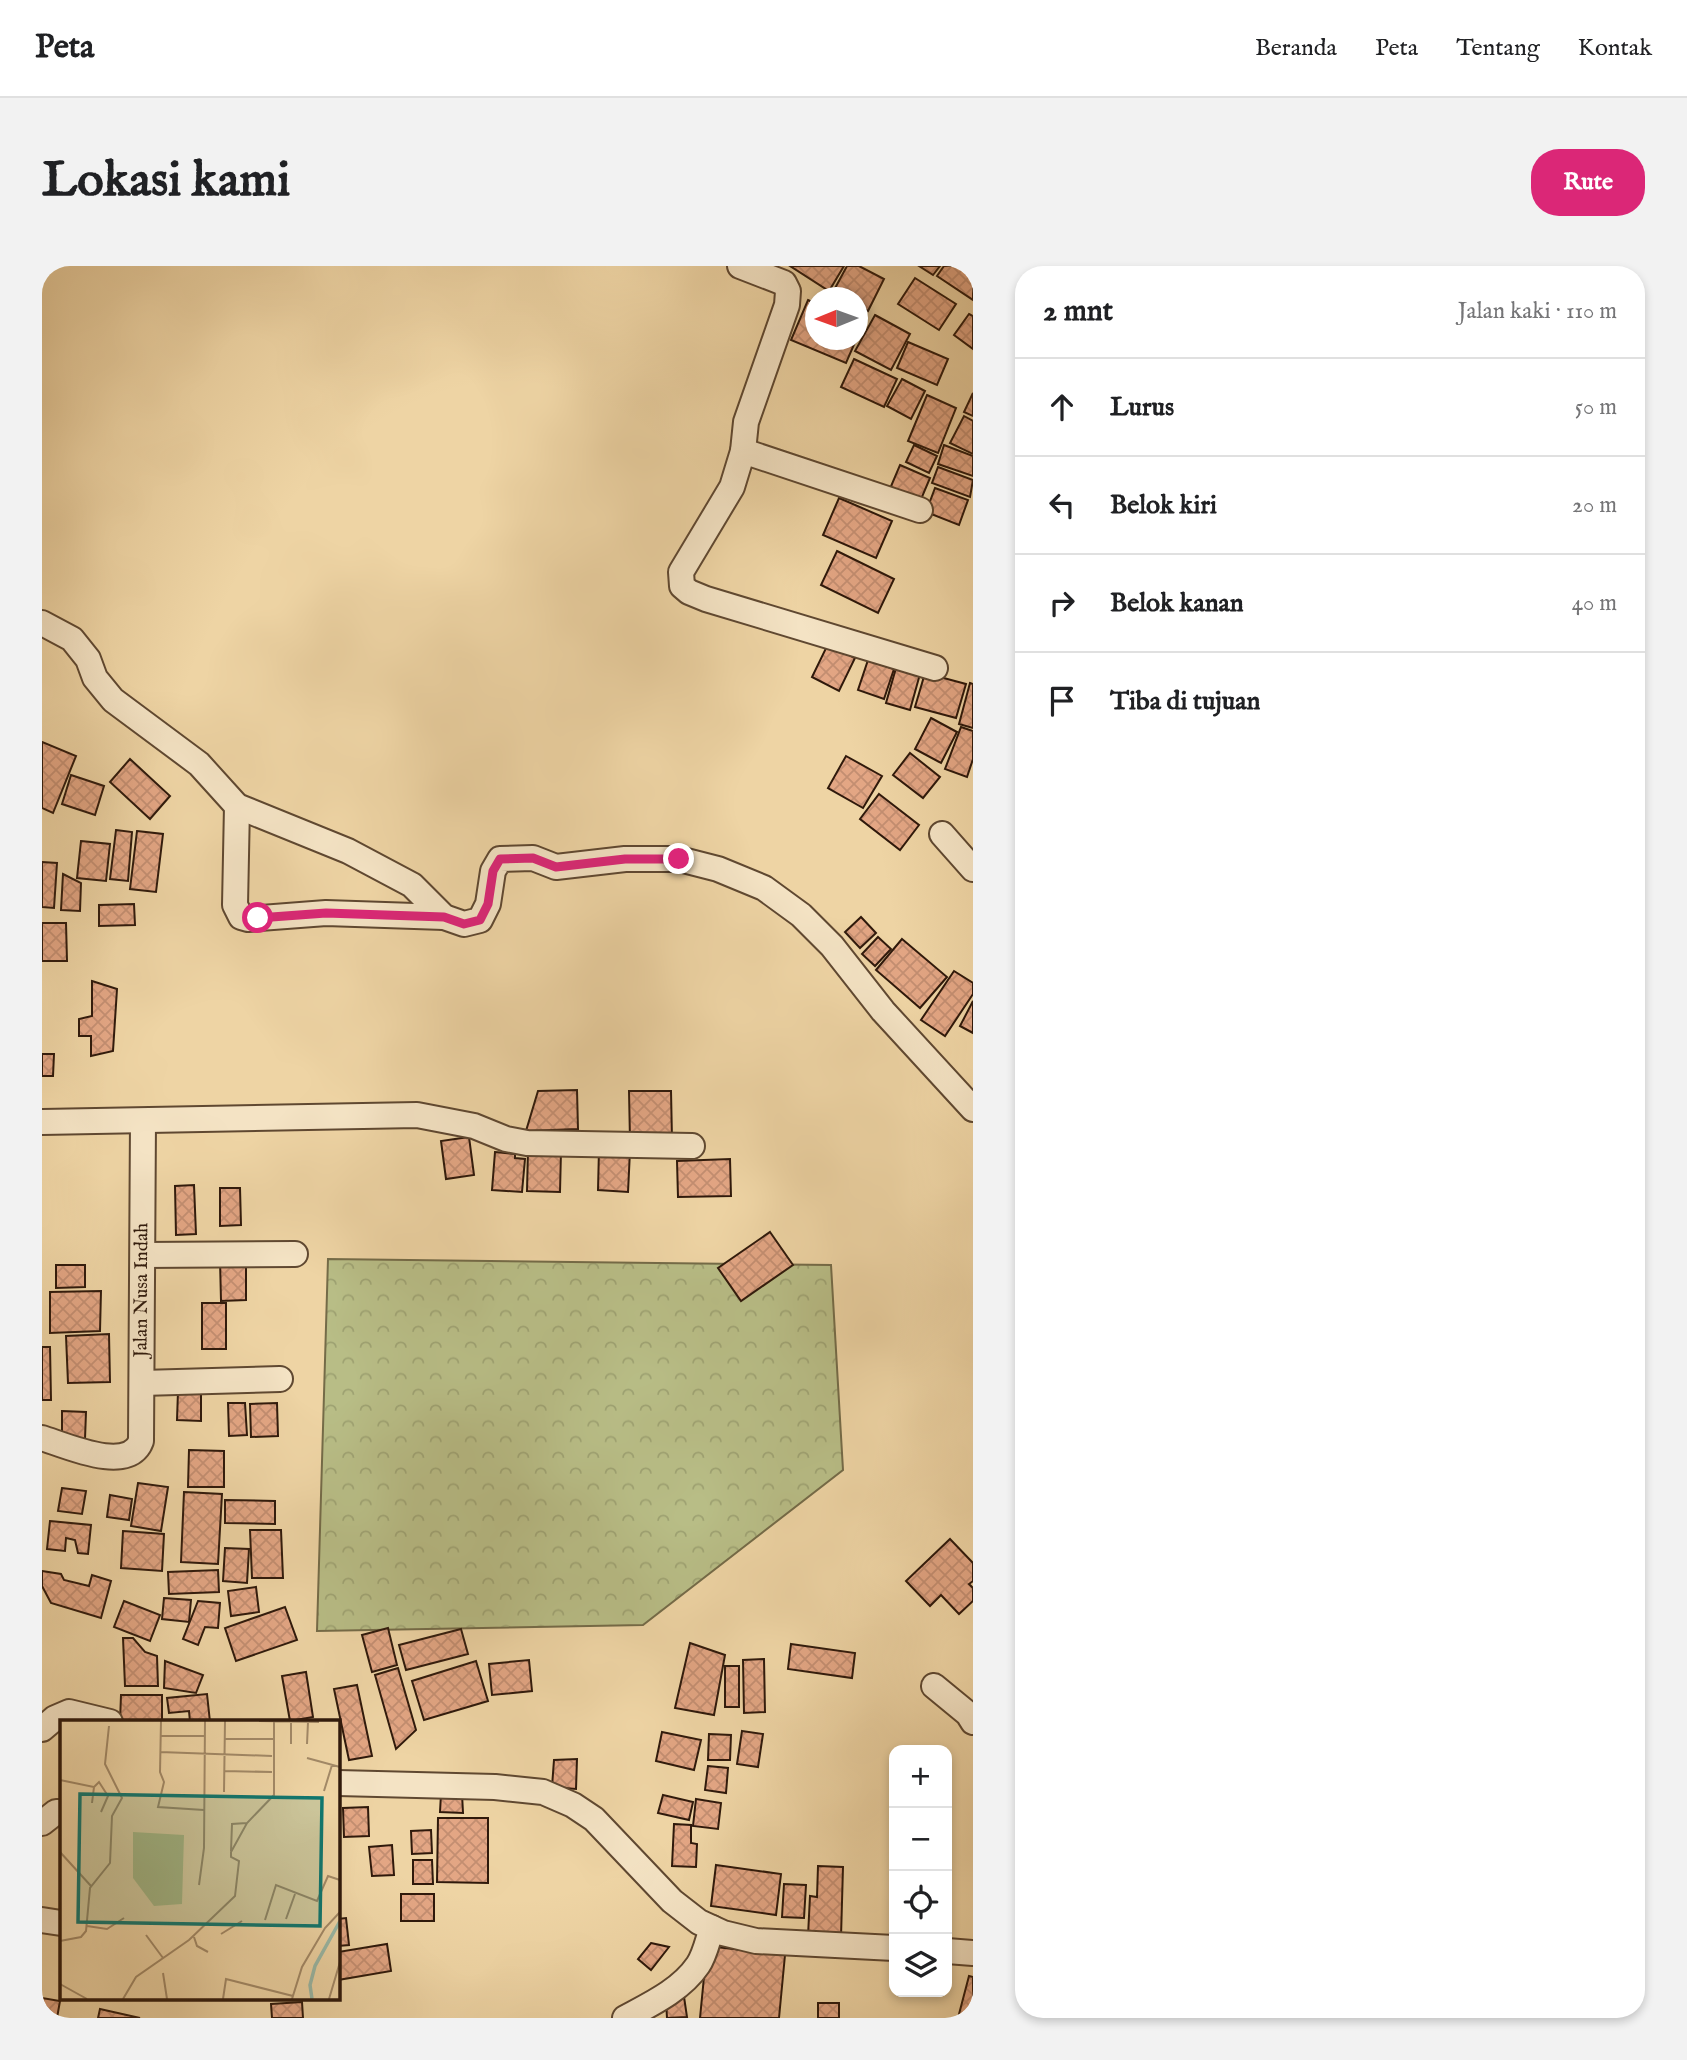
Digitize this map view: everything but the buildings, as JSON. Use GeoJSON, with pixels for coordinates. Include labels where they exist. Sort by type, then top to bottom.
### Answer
{"type":"FeatureCollection","features":[{"type":"Feature","properties":{"kind":"street"},"geometry":{"type":"LineString","coordinates":[[740,266],[784,284],[788,291],[787,305],[746,422],[743,451],[732,487],[681,572],[682,586],[689,592],[706,598],[935,668]]}},
{"type":"Feature","properties":{"kind":"street"},"geometry":{"type":"LineString","coordinates":[[743,451],[920,510]]}},
{"type":"Feature","properties":{"kind":"street"},"geometry":{"type":"LineString","coordinates":[[42,623],[72,639],[88,659],[95,678],[113,700],[199,764],[237,806],[348,851],[412,885],[444,917]]}},
{"type":"Feature","properties":{"kind":"street"},"geometry":{"type":"LineString","coordinates":[[237,806],[234,905],[242,917],[248,919],[326,913],[444,917],[464,924],[480,920],[488,904],[493,871],[500,859],[533,858],[556,867],[625,859],[679,859],[719,869],[764,888],[801,915],[832,946],[883,1011],[971,1103]]}},
{"type":"Feature","properties":{"kind":"street"},"geometry":{"type":"LineString","coordinates":[[942,834],[973,869]]}},
{"type":"Feature","properties":{"kind":"street"},"geometry":{"type":"LineString","coordinates":[[42,1122],[417,1115],[474,1126],[506,1139],[527,1143],[692,1146]]}},
{"type":"Feature","properties":{"kind":"street","name":"Jalan Nusa Indah"},"geometry":{"type":"LineString","coordinates":[[42,1438],[99,1455],[121,1458],[138,1449],[141,1441],[143,1121]]}},
{"type":"Feature","properties":{"kind":"street"},"geometry":{"type":"LineString","coordinates":[[143,1255],[295,1254]]}},
{"type":"Feature","properties":{"kind":"street"},"geometry":{"type":"LineString","coordinates":[[142,1383],[280,1379]]}},
{"type":"Feature","properties":{"kind":"street"},"geometry":{"type":"LineString","coordinates":[[934,1686],[968,1714],[973,1722]]}},
{"type":"Feature","properties":{"kind":"street"},"geometry":{"type":"LineString","coordinates":[[42,1729],[55,1718],[69,1712],[102,1720]]}},
{"type":"Feature","properties":{"kind":"street"},"geometry":{"type":"LineString","coordinates":[[340,1783],[495,1787],[543,1792],[573,1805],[594,1819],[673,1901],[699,1922],[723,1933],[755,1941],[889,1948]]}},
{"type":"Feature","properties":{"kind":"street"},"geometry":{"type":"LineString","coordinates":[[42,1823],[55,1812],[60,1812]]}},
{"type":"Feature","properties":{"kind":"street"},"geometry":{"type":"LineString","coordinates":[[42,1920],[60,1923]]}},
{"type":"Feature","properties":{"kind":"street"},"geometry":{"type":"LineString","coordinates":[[625,2018],[674,1989],[699,1965],[712,1928]]}},
{"type":"Feature","properties":{"kind":"street"},"geometry":{"type":"LineString","coordinates":[[952,1951],[973,1952]]}},
{"type":"Feature","properties":{"kind":"green space"},"geometry":{"type":"Polygon","coordinates":[[[328,1259],[831,1265],[843,1470],[643,1625],[317,1631],[328,1259]]]}},
{"type":"Feature","properties":{"kind":"route"},"geometry":{"type":"LineString","coordinates":[[258,918],[326,913],[444,917],[464,924],[480,920],[488,904],[493,871],[500,859],[533,858],[556,867],[625,859],[679,859]]}}]}
